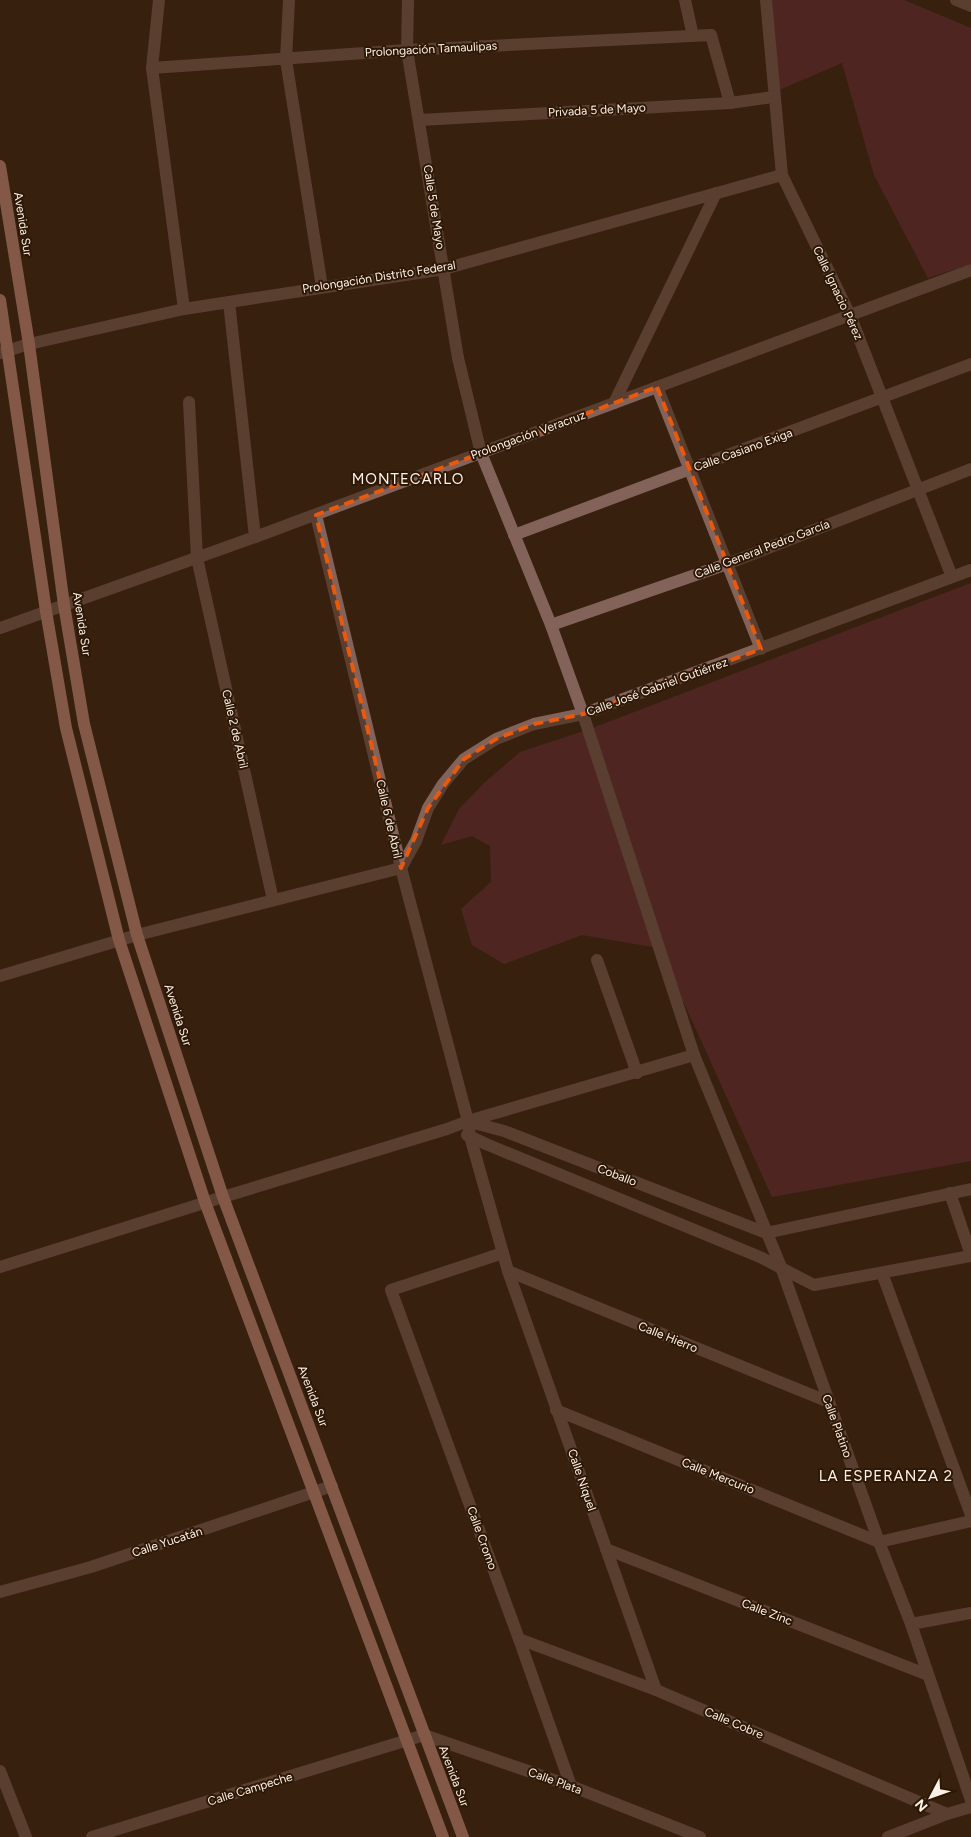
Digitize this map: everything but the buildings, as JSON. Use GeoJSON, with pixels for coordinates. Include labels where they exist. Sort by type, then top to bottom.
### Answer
{"type":"FeatureCollection","features":[{"type":"Feature","properties":{"kind":"main road","name":"Avenida Sur"},"geometry":{"type":"LineString","coordinates":[[0,166],[29,344],[64,605],[84,724],[137,935],[223,1196],[463,1837]]}},
{"type":"Feature","properties":{"kind":"main road"},"geometry":{"type":"LineString","coordinates":[[0,300],[4,352],[66,728],[119,940],[206,1202],[443,1837]]}},
{"type":"Feature","properties":{"kind":"street"},"geometry":{"type":"LineString","coordinates":[[159,0],[152,68],[184,309]]}},
{"type":"Feature","properties":{"kind":"street"},"geometry":{"type":"LineString","coordinates":[[289,0],[286,60],[322,287]]}},
{"type":"Feature","properties":{"kind":"street","name":"Calle 5 de Mayo"},"geometry":{"type":"LineString","coordinates":[[408,0],[407,50],[458,358],[481,453],[551,626],[583,714]]}},
{"type":"Feature","properties":{"kind":"street"},"geometry":{"type":"LineString","coordinates":[[685,0],[694,36]]}},
{"type":"Feature","properties":{"kind":"street","name":"Calle Ignacio Pérez"},"geometry":{"type":"LineString","coordinates":[[766,0],[782,175],[850,315],[952,577]]}},
{"type":"Feature","properties":{"kind":"street"},"geometry":{"type":"LineString","coordinates":[[956,0],[971,6]]}},
{"type":"Feature","properties":{"kind":"street","name":"Prolongación Tamaulipas"},"geometry":{"type":"LineString","coordinates":[[152,68],[407,50],[711,35],[730,103]]}},
{"type":"Feature","properties":{"kind":"street","name":"Privada 5 de Mayo"},"geometry":{"type":"LineString","coordinates":[[420,120],[730,103],[774,97]]}},
{"type":"Feature","properties":{"kind":"street","name":"Prolongación Distrito Federal"},"geometry":{"type":"LineString","coordinates":[[4,352],[29,344],[184,309],[444,269],[782,175]]}},
{"type":"Feature","properties":{"kind":"street"},"geometry":{"type":"LineString","coordinates":[[614,403],[716,193]]}},
{"type":"Feature","properties":{"kind":"street","name":"Prolongación Veracruz"},"geometry":{"type":"LineString","coordinates":[[0,628],[316,515],[971,270]]}},
{"type":"Feature","properties":{"kind":"street"},"geometry":{"type":"LineString","coordinates":[[229,302],[255,537]]}},
{"type":"Feature","properties":{"kind":"street","name":"Calle Casiano Exiga"},"geometry":{"type":"LineString","coordinates":[[514,535],[971,364]]}},
{"type":"Feature","properties":{"kind":"street"},"geometry":{"type":"LineString","coordinates":[[657,387],[761,649]]}},
{"type":"Feature","properties":{"kind":"street","name":"Calle 2 de Abril"},"geometry":{"type":"LineString","coordinates":[[189,402],[197,558],[273,900]]}},
{"type":"Feature","properties":{"kind":"street","name":"Calle General Pedro García"},"geometry":{"type":"LineString","coordinates":[[551,626],[727,564],[971,469]]}},
{"type":"Feature","properties":{"kind":"street","name":"Calle 6 de Abril"},"geometry":{"type":"LineString","coordinates":[[316,515],[401,868],[468,1121],[470,1136],[503,1253]]}},
{"type":"Feature","properties":{"kind":"street","name":"Calle José Gabriel Gutiérrez"},"geometry":{"type":"LineString","coordinates":[[401,868],[416,841],[428,808],[443,784],[464,759],[496,739],[534,724],[583,714],[971,570]]}},
{"type":"Feature","properties":{"kind":"street","name":"Calle Platino"},"geometry":{"type":"LineString","coordinates":[[583,714],[694,1055],[781,1267],[879,1542],[911,1624],[971,1800]]}},
{"type":"Feature","properties":{"kind":"street"},"geometry":{"type":"LineString","coordinates":[[0,976],[137,935],[401,868]]}},
{"type":"Feature","properties":{"kind":"street"},"geometry":{"type":"LineString","coordinates":[[597,960],[636,1073]]}},
{"type":"Feature","properties":{"kind":"street"},"geometry":{"type":"LineString","coordinates":[[0,1267],[223,1196],[447,1130],[468,1121],[694,1055]]}},
{"type":"Feature","properties":{"kind":"street"},"geometry":{"type":"LineString","coordinates":[[504,1131],[509,1110]]}},
{"type":"Feature","properties":{"kind":"street","name":"Coballo"},"geometry":{"type":"LineString","coordinates":[[468,1121],[504,1131],[766,1233]]}},
{"type":"Feature","properties":{"kind":"street","name":"Coballo"},"geometry":{"type":"LineString","coordinates":[[447,1130],[470,1136],[760,1257],[814,1285],[971,1255]]}},
{"type":"Feature","properties":{"kind":"street"},"geometry":{"type":"LineString","coordinates":[[766,1233],[971,1189]]}},
{"type":"Feature","properties":{"kind":"street"},"geometry":{"type":"LineString","coordinates":[[950,1193],[971,1255]]}},
{"type":"Feature","properties":{"kind":"street","name":"Calle Níquel"},"geometry":{"type":"LineString","coordinates":[[503,1253],[556,1410],[656,1690]]}},
{"type":"Feature","properties":{"kind":"street","name":"Calle Cromo"},"geometry":{"type":"LineString","coordinates":[[503,1253],[391,1290],[571,1786]]}},
{"type":"Feature","properties":{"kind":"street","name":"Calle Hierro"},"geometry":{"type":"LineString","coordinates":[[508,1271],[829,1402]]}},
{"type":"Feature","properties":{"kind":"street"},"geometry":{"type":"LineString","coordinates":[[882,1273],[971,1515]]}},
{"type":"Feature","properties":{"kind":"street","name":"Calle Mercurio"},"geometry":{"type":"LineString","coordinates":[[556,1410],[879,1542]]}},
{"type":"Feature","properties":{"kind":"street","name":"Calle Yucatán"},"geometry":{"type":"LineString","coordinates":[[0,1592],[91,1567],[332,1486]]}},
{"type":"Feature","properties":{"kind":"street"},"geometry":{"type":"LineString","coordinates":[[879,1542],[971,1520]]}},
{"type":"Feature","properties":{"kind":"street","name":"Calle Zinc"},"geometry":{"type":"LineString","coordinates":[[606,1549],[928,1675]]}},
{"type":"Feature","properties":{"kind":"street"},"geometry":{"type":"LineString","coordinates":[[911,1624],[971,1613]]}},
{"type":"Feature","properties":{"kind":"street","name":"Calle Cobre"},"geometry":{"type":"LineString","coordinates":[[519,1639],[656,1690],[947,1814]]}},
{"type":"Feature","properties":{"kind":"street"},"geometry":{"type":"LineString","coordinates":[[408,1741],[424,1735]]}},
{"type":"Feature","properties":{"kind":"street","name":"Calle Plata"},"geometry":{"type":"LineString","coordinates":[[424,1735],[571,1786],[700,1837]]}},
{"type":"Feature","properties":{"kind":"street","name":"Calle Campeche"},"geometry":{"type":"LineString","coordinates":[[92,1837],[408,1741]]}},
{"type":"Feature","properties":{"kind":"street"},"geometry":{"type":"LineString","coordinates":[[0,1771],[26,1837]]}},
{"type":"Feature","properties":{"kind":"street"},"geometry":{"type":"LineString","coordinates":[[888,1837],[947,1814],[971,1807]]}},
{"type":"Feature","properties":{"kind":"highlighted area"},"geometry":{"type":"Polygon","coordinates":[[[657,387],[761,649],[583,714],[534,724],[496,739],[464,759],[428,808],[401,868],[316,515],[657,387]]]}},
{"type":"Feature","properties":{"kind":"shaded area"},"geometry":{"type":"Polygon","coordinates":[[[768,0],[904,0],[971,28],[971,264],[928,278],[874,175],[842,63],[779,90],[768,0]]]}},
{"type":"Feature","properties":{"kind":"shaded area"},"geometry":{"type":"Polygon","coordinates":[[[971,583],[971,1161],[772,1197],[659,948],[582,935],[504,964],[472,945],[461,909],[491,882],[490,846],[472,836],[441,845],[459,809],[484,783],[520,752],[590,729],[971,583]]]}},
{"type":"Feature","properties":{"kind":"district","name":"MONTECARLO"},"geometry":{"type":"Point","coordinates":[408,479]}},
{"type":"Feature","properties":{"kind":"district","name":"LA ESPERANZA 2"},"geometry":{"type":"Point","coordinates":[886,1476]}}]}
